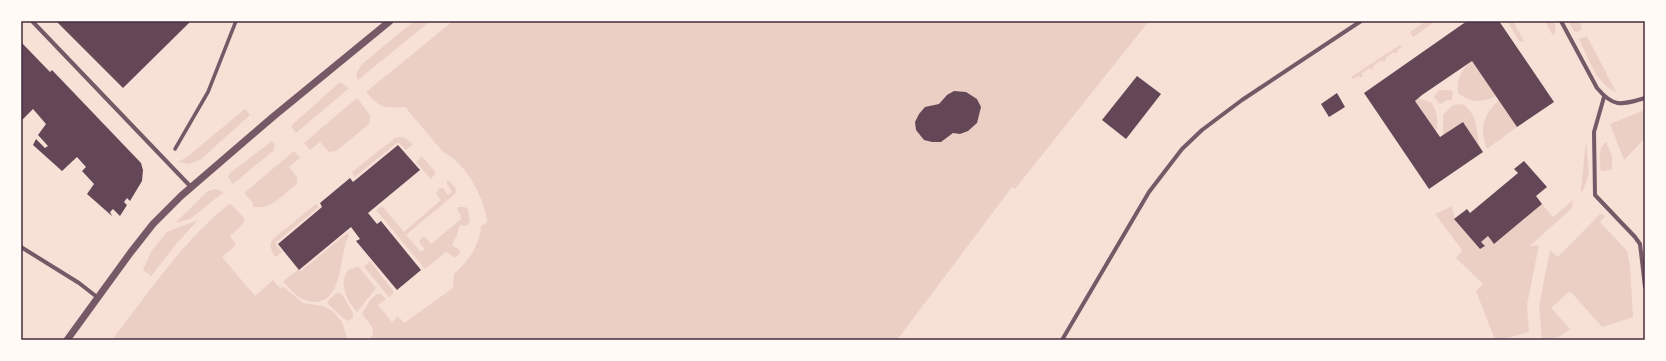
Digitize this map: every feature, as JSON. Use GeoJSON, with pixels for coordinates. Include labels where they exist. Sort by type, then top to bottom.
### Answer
{"type":"FeatureCollection","features":[{"type":"Feature","properties":{"kind":"street"},"geometry":{"type":"LineString","coordinates":[[32,21],[191,187]]}},
{"type":"Feature","properties":{"kind":"street"},"geometry":{"type":"LineString","coordinates":[[175,149],[208,92],[236,21]]}},
{"type":"Feature","properties":{"kind":"street"},"geometry":{"type":"LineString","coordinates":[[67,340],[97,297],[144,235],[191,187],[390,21]]}},
{"type":"Feature","properties":{"kind":"street"},"geometry":{"type":"LineString","coordinates":[[1062,340],[1149,192],[1182,149],[1202,130],[1242,100],[1361,21]]}},
{"type":"Feature","properties":{"kind":"street"},"geometry":{"type":"LineString","coordinates":[[1561,21],[1596,88],[1604,97],[1618,104],[1625,104],[1645,98]]}},
{"type":"Feature","properties":{"kind":"street"},"geometry":{"type":"LineString","coordinates":[[1604,97],[1594,132],[1594,195],[1636,237],[1640,244],[1645,286]]}},
{"type":"Feature","properties":{"kind":"street"},"geometry":{"type":"LineString","coordinates":[[21,247],[79,283],[97,297]]}},
{"type":"Feature","properties":{"kind":"shaded area"},"geometry":{"type":"Polygon","coordinates":[[[414,21],[430,21],[358,80],[356,74],[362,64],[414,21]]]}},
{"type":"Feature","properties":{"kind":"shaded area"},"geometry":{"type":"Polygon","coordinates":[[[453,21],[1149,21],[1015,189],[1012,187],[897,340],[369,340],[372,336],[373,329],[362,314],[370,300],[377,294],[381,294],[386,299],[378,305],[392,322],[398,316],[404,323],[453,288],[454,274],[464,264],[476,247],[481,226],[487,222],[478,192],[466,172],[459,164],[443,152],[405,107],[383,106],[375,102],[366,92],[453,21]]]}},
{"type":"Feature","properties":{"kind":"shaded area"},"geometry":{"type":"Polygon","coordinates":[[[1426,21],[1436,21],[1413,37],[1410,32],[1426,21]]]}},
{"type":"Feature","properties":{"kind":"shaded area"},"geometry":{"type":"Polygon","coordinates":[[[1507,21],[1513,21],[1524,41],[1520,42],[1507,21]]]}},
{"type":"Feature","properties":{"kind":"shaded area"},"geometry":{"type":"Polygon","coordinates":[[[1545,21],[1553,21],[1556,30],[1553,36],[1545,21]]]}},
{"type":"Feature","properties":{"kind":"shaded area"},"geometry":{"type":"Polygon","coordinates":[[[1568,21],[1579,21],[1582,29],[1578,32],[1574,31],[1568,21]]]}},
{"type":"Feature","properties":{"kind":"shaded area"},"geometry":{"type":"Polygon","coordinates":[[[1587,36],[1616,92],[1603,83],[1589,62],[1579,39],[1587,36]]]}},
{"type":"Feature","properties":{"kind":"shaded area"},"geometry":{"type":"Polygon","coordinates":[[[1400,45],[1402,47],[1397,50],[1398,52],[1396,54],[1394,52],[1385,58],[1386,60],[1384,62],[1381,60],[1373,66],[1374,68],[1371,70],[1369,68],[1361,74],[1363,76],[1360,78],[1359,76],[1353,79],[1351,77],[1400,45]]]}},
{"type":"Feature","properties":{"kind":"shaded area"},"geometry":{"type":"Polygon","coordinates":[[[1472,61],[1496,96],[1486,100],[1477,101],[1467,99],[1458,93],[1460,75],[1472,61]]]}},
{"type":"Feature","properties":{"kind":"shaded area"},"geometry":{"type":"Polygon","coordinates":[[[340,82],[349,88],[296,133],[291,126],[340,82]]]}},
{"type":"Feature","properties":{"kind":"shaded area"},"geometry":{"type":"Polygon","coordinates":[[[1439,90],[1450,90],[1453,92],[1452,100],[1447,100],[1440,104],[1434,97],[1439,90]]]}},
{"type":"Feature","properties":{"kind":"shaded area"},"geometry":{"type":"Polygon","coordinates":[[[357,98],[370,115],[370,122],[367,126],[336,151],[329,152],[320,142],[310,150],[304,143],[357,98]]]}},
{"type":"Feature","properties":{"kind":"shaded area"},"geometry":{"type":"Polygon","coordinates":[[[1419,98],[1432,103],[1437,117],[1436,132],[1415,101],[1419,98]]]}},
{"type":"Feature","properties":{"kind":"shaded area"},"geometry":{"type":"Polygon","coordinates":[[[1499,100],[1517,127],[1487,149],[1483,135],[1484,122],[1489,111],[1499,100]]]}},
{"type":"Feature","properties":{"kind":"shaded area"},"geometry":{"type":"Polygon","coordinates":[[[1463,104],[1468,108],[1476,122],[1479,146],[1463,122],[1443,136],[1443,115],[1453,105],[1463,104]]]}},
{"type":"Feature","properties":{"kind":"shaded area"},"geometry":{"type":"Polygon","coordinates":[[[245,109],[250,115],[200,160],[189,164],[178,162],[187,157],[245,109]]]}},
{"type":"Feature","properties":{"kind":"shaded area"},"geometry":{"type":"Polygon","coordinates":[[[1645,110],[1645,138],[1624,160],[1610,124],[1645,110]]]}},
{"type":"Feature","properties":{"kind":"shaded area"},"geometry":{"type":"Polygon","coordinates":[[[395,138],[405,138],[413,144],[406,150],[398,142],[355,177],[352,172],[395,138]]]}},
{"type":"Feature","properties":{"kind":"shaded area"},"geometry":{"type":"Polygon","coordinates":[[[1586,140],[1589,174],[1582,193],[1581,190],[1586,140]]]}},
{"type":"Feature","properties":{"kind":"shaded area"},"geometry":{"type":"Polygon","coordinates":[[[272,141],[275,145],[273,151],[233,184],[228,177],[230,173],[272,141]]]}},
{"type":"Feature","properties":{"kind":"shaded area"},"geometry":{"type":"Polygon","coordinates":[[[1606,142],[1612,156],[1612,170],[1601,171],[1600,152],[1601,148],[1606,142]]]}},
{"type":"Feature","properties":{"kind":"shaded area"},"geometry":{"type":"Polygon","coordinates":[[[294,151],[300,158],[289,167],[297,177],[297,184],[282,197],[270,204],[258,207],[252,206],[253,203],[244,193],[294,151]]]}},
{"type":"Feature","properties":{"kind":"shaded area"},"geometry":{"type":"Polygon","coordinates":[[[422,156],[436,173],[431,179],[416,162],[422,156]]]}},
{"type":"Feature","properties":{"kind":"shaded area"},"geometry":{"type":"Polygon","coordinates":[[[447,181],[450,181],[456,189],[455,194],[406,235],[421,252],[425,249],[419,242],[422,237],[425,237],[431,244],[461,219],[461,215],[457,210],[458,207],[465,207],[468,209],[470,222],[466,226],[460,225],[452,245],[459,250],[460,253],[455,258],[446,252],[425,269],[376,210],[382,206],[404,232],[441,200],[436,194],[439,188],[443,188],[448,195],[452,192],[447,184],[447,181]]]}},
{"type":"Feature","properties":{"kind":"shaded area"},"geometry":{"type":"Polygon","coordinates":[[[216,189],[224,192],[190,219],[175,223],[208,191],[216,189]]]}},
{"type":"Feature","properties":{"kind":"shaded area"},"geometry":{"type":"Polygon","coordinates":[[[1573,200],[1572,208],[1530,246],[1539,245],[1527,305],[1529,332],[1501,340],[1495,340],[1476,291],[1483,284],[1456,258],[1462,250],[1435,214],[1452,206],[1455,219],[1480,249],[1485,246],[1481,242],[1488,236],[1494,244],[1542,204],[1553,217],[1573,200]]]}},
{"type":"Feature","properties":{"kind":"shaded area"},"geometry":{"type":"Polygon","coordinates":[[[229,204],[232,205],[244,218],[244,223],[230,236],[236,245],[222,257],[255,296],[273,280],[280,288],[284,287],[303,303],[323,306],[334,312],[342,322],[348,340],[112,340],[181,251],[229,204]]]}},
{"type":"Feature","properties":{"kind":"shaded area"},"geometry":{"type":"Polygon","coordinates":[[[316,204],[319,207],[275,243],[282,252],[275,257],[271,246],[273,239],[316,204]]]}},
{"type":"Feature","properties":{"kind":"shaded area"},"geometry":{"type":"Polygon","coordinates":[[[1600,214],[1605,216],[1600,222],[1627,251],[1630,265],[1633,317],[1602,327],[1570,291],[1551,308],[1570,329],[1559,337],[1542,340],[1539,306],[1550,250],[1558,257],[1600,214]]]}},
{"type":"Feature","properties":{"kind":"shaded area"},"geometry":{"type":"Polygon","coordinates":[[[198,220],[177,243],[151,276],[143,270],[152,250],[167,232],[198,220]]]}},
{"type":"Feature","properties":{"kind":"shaded area"},"geometry":{"type":"Polygon","coordinates":[[[347,233],[349,236],[339,276],[331,295],[323,300],[313,302],[304,300],[296,295],[283,281],[299,269],[301,271],[347,233]]]}},
{"type":"Feature","properties":{"kind":"shaded area"},"geometry":{"type":"Polygon","coordinates":[[[370,261],[394,292],[389,297],[364,267],[370,261]]]}},
{"type":"Feature","properties":{"kind":"shaded area"},"geometry":{"type":"Polygon","coordinates":[[[358,266],[376,288],[357,312],[347,298],[344,281],[348,270],[358,266]]]}},
{"type":"Feature","properties":{"kind":"shaded area"},"geometry":{"type":"Polygon","coordinates":[[[336,293],[342,294],[353,313],[353,318],[349,321],[344,319],[328,304],[328,301],[336,293]]]}},
{"type":"Feature","properties":{"kind":"building"},"geometry":{"type":"Polygon","coordinates":[[[56,21],[191,21],[123,88],[56,21]]]}},
{"type":"Feature","properties":{"kind":"building"},"geometry":{"type":"Polygon","coordinates":[[[1467,21],[1499,21],[1554,102],[1517,127],[1472,61],[1422,95],[1415,101],[1440,137],[1463,122],[1483,152],[1429,189],[1364,93],[1467,21]]]}},
{"type":"Feature","properties":{"kind":"building"},"geometry":{"type":"Polygon","coordinates":[[[21,42],[50,72],[52,70],[141,163],[143,170],[142,181],[130,201],[127,198],[124,202],[127,205],[120,216],[113,209],[110,212],[112,216],[87,194],[94,184],[82,171],[86,167],[77,157],[62,171],[33,145],[36,139],[45,148],[48,146],[38,135],[46,124],[33,109],[21,121],[21,42]]]}},
{"type":"Feature","properties":{"kind":"building"},"geometry":{"type":"Polygon","coordinates":[[[1137,76],[1161,94],[1126,139],[1102,120],[1137,76]]]}},
{"type":"Feature","properties":{"kind":"building"},"geometry":{"type":"Polygon","coordinates":[[[954,91],[966,92],[977,99],[981,107],[977,123],[968,131],[960,134],[953,133],[941,142],[924,140],[916,130],[915,122],[919,114],[925,107],[939,104],[947,95],[954,91]]]}},
{"type":"Feature","properties":{"kind":"building"},"geometry":{"type":"Polygon","coordinates":[[[1337,93],[1345,107],[1329,117],[1321,104],[1337,93]]]}},
{"type":"Feature","properties":{"kind":"building"},"geometry":{"type":"Polygon","coordinates":[[[398,145],[420,170],[368,213],[377,224],[381,221],[421,270],[397,290],[356,241],[360,239],[351,227],[299,270],[278,244],[322,207],[320,203],[350,178],[353,182],[398,145]]]}},
{"type":"Feature","properties":{"kind":"building"},"geometry":{"type":"Polygon","coordinates":[[[1524,161],[1547,187],[1536,196],[1542,204],[1494,244],[1488,236],[1481,242],[1485,246],[1480,249],[1454,219],[1467,209],[1470,213],[1518,173],[1514,169],[1524,161]]]}}]}
